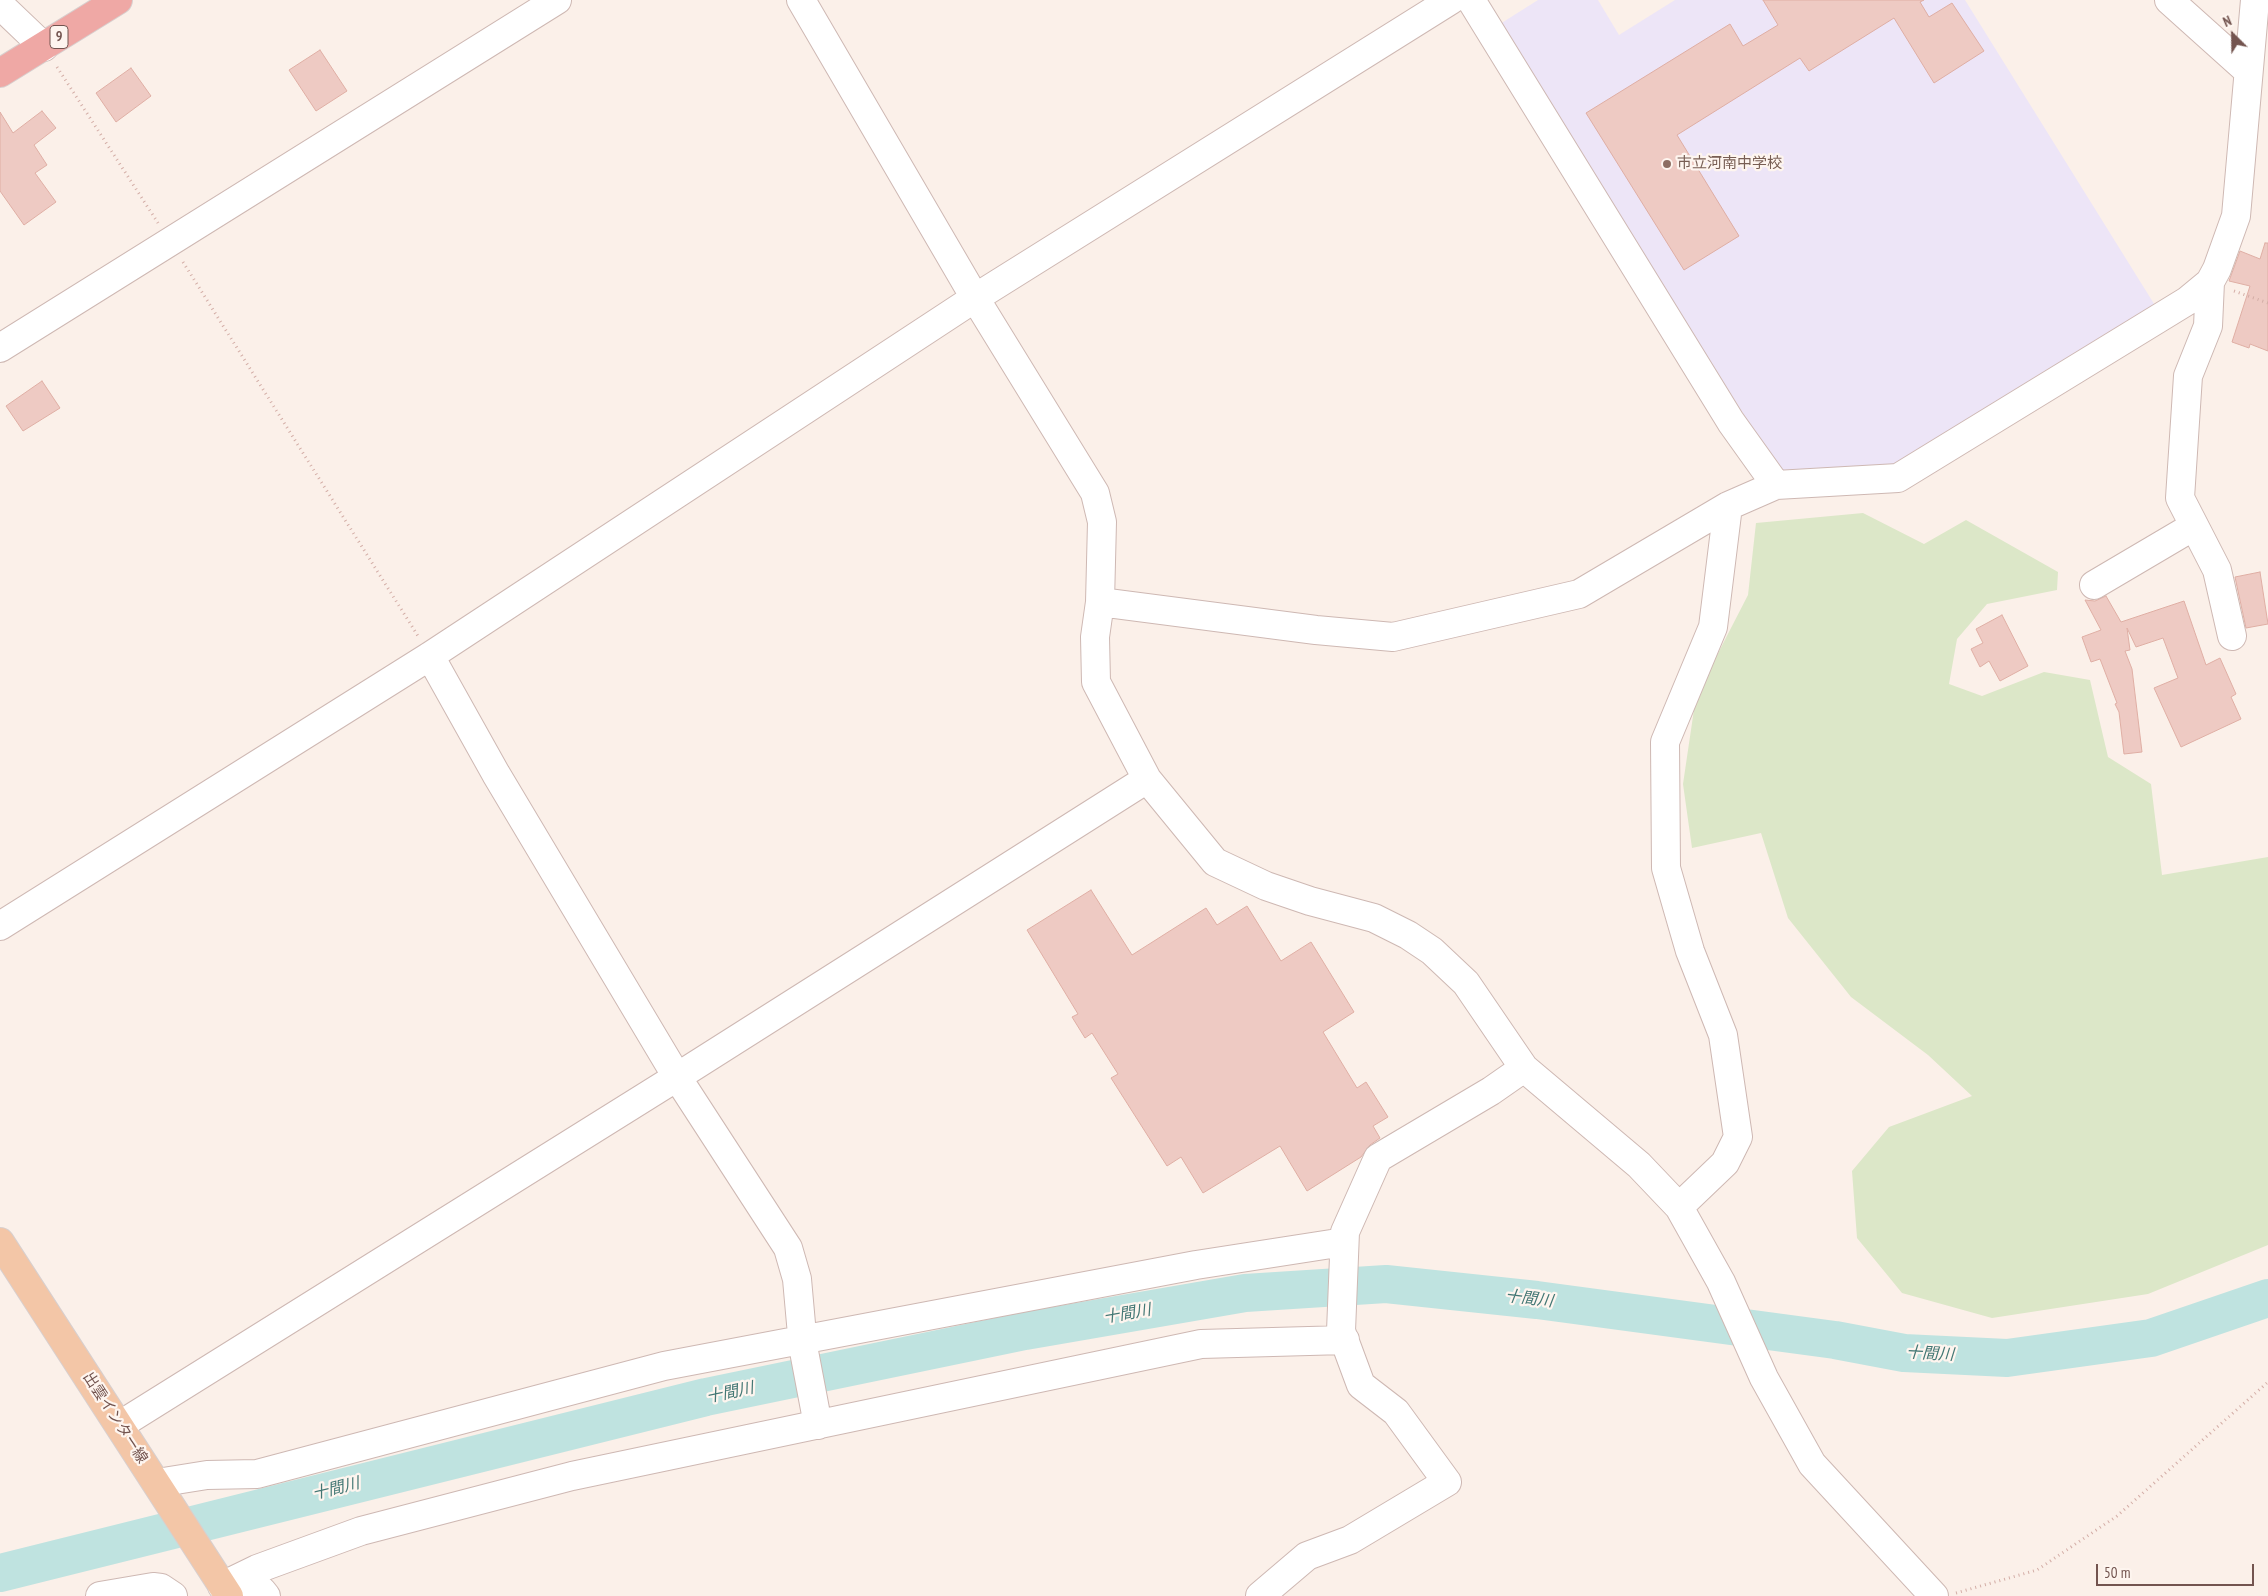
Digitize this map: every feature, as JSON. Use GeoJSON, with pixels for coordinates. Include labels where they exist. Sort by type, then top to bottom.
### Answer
{"type":"FeatureCollection","features":[{"type":"Feature","properties":{"kind":"highway","name":"9"},"geometry":{"type":"LineString","coordinates":[[0,73],[118,0]]}},
{"type":"Feature","properties":{"kind":"main road","name":"出雲インター線"},"geometry":{"type":"LineString","coordinates":[[0,1242],[161,1491],[235,1588]]}},
{"type":"Feature","properties":{"kind":"street"},"geometry":{"type":"LineString","coordinates":[[0,348],[557,0]]}},
{"type":"Feature","properties":{"kind":"street"},"geometry":{"type":"LineString","coordinates":[[801,0],[975,298],[1095,493],[1102,522],[1100,602],[1095,637],[1096,682],[1147,779],[1216,862],[1266,886],[1310,901],[1374,918],[1408,935],[1432,951],[1466,983],[1524,1068],[1638,1165],[1679,1208],[1721,1282],[1764,1378],[1812,1464],[1944,1595]]}},
{"type":"Feature","properties":{"kind":"street"},"geometry":{"type":"LineString","coordinates":[[0,926],[430,656],[975,298],[1451,0]]}},
{"type":"Feature","properties":{"kind":"street"},"geometry":{"type":"LineString","coordinates":[[1471,0],[1731,422],[1776,485]]}},
{"type":"Feature","properties":{"kind":"street"},"geometry":{"type":"LineString","coordinates":[[2169,0],[2247,70]]}},
{"type":"Feature","properties":{"kind":"street"},"geometry":{"type":"LineString","coordinates":[[1100,602],[1316,630],[1393,637],[1579,594],[1728,506],[1776,485],[1898,478],[2187,301],[2210,282],[2217,269],[2236,216],[2247,70],[2255,0]]}},
{"type":"Feature","properties":{"kind":"street"},"geometry":{"type":"LineString","coordinates":[[0,5],[44,47]]}},
{"type":"Feature","properties":{"kind":"street"},"geometry":{"type":"LineString","coordinates":[[2210,282],[2208,326],[2188,376],[2180,498],[2217,570],[2232,636]]}},
{"type":"Feature","properties":{"kind":"street"},"geometry":{"type":"LineString","coordinates":[[1679,1208],[1725,1163],[1738,1137],[1723,1035],[1690,951],[1666,868],[1665,742],[1713,627],[1728,506]]}},
{"type":"Feature","properties":{"kind":"street"},"geometry":{"type":"LineString","coordinates":[[2094,585],[2194,526]]}},
{"type":"Feature","properties":{"kind":"street"},"geometry":{"type":"LineString","coordinates":[[430,656],[496,774],[677,1077],[788,1248],[798,1279],[802,1343],[817,1419]]}},
{"type":"Feature","properties":{"kind":"street"},"geometry":{"type":"LineString","coordinates":[[120,1425],[677,1077],[1147,779]]}},
{"type":"Feature","properties":{"kind":"street"},"geometry":{"type":"LineString","coordinates":[[1260,1596],[1307,1556],[1350,1540],[1447,1482],[1396,1412],[1361,1385],[1343,1335],[1343,1247],[1345,1232],[1378,1158],[1491,1091],[1524,1068]]}},
{"type":"Feature","properties":{"kind":"street"},"geometry":{"type":"LineString","coordinates":[[161,1491],[207,1475],[257,1474],[664,1366],[802,1343],[1196,1265],[1343,1247]]}},
{"type":"Feature","properties":{"kind":"street"},"geometry":{"type":"LineString","coordinates":[[235,1588],[258,1569],[361,1531],[572,1476],[817,1419],[1201,1344],[1343,1335]]}},
{"type":"Feature","properties":{"kind":"street"},"geometry":{"type":"LineString","coordinates":[[100,1596],[153,1586],[161,1588],[172,1596]]}},
{"type":"Feature","properties":{"kind":"path"},"geometry":{"type":"LineString","coordinates":[[44,47],[430,656]]}},
{"type":"Feature","properties":{"kind":"path"},"geometry":{"type":"LineString","coordinates":[[2210,282],[2268,304]]}},
{"type":"Feature","properties":{"kind":"path"},"geometry":{"type":"LineString","coordinates":[[1944,1595],[2037,1570],[2117,1516],[2268,1382]]}},
{"type":"Feature","properties":{"kind":"shaded area"},"geometry":{"type":"Polygon","coordinates":[[[1538,0],[1598,0],[1619,35],[1675,0],[1965,0],[2156,307],[1894,470],[1779,471],[1500,24],[1538,0]]]}},
{"type":"Feature","properties":{"kind":"green space"},"geometry":{"type":"Polygon","coordinates":[[[1863,513],[1924,544],[1966,520],[2058,572],[2057,590],[1987,604],[1957,639],[1949,684],[1982,696],[2044,672],[2090,680],[2108,757],[2151,784],[2162,875],[2268,857],[2268,1245],[2148,1294],[1992,1318],[1902,1293],[1857,1238],[1852,1171],[1889,1127],[1972,1096],[1928,1055],[1851,997],[1788,918],[1761,833],[1692,848],[1683,784],[1696,696],[1748,595],[1756,523],[1863,513]]]}},
{"type":"Feature","properties":{"kind":"building"},"geometry":{"type":"Polygon","coordinates":[[[1763,0],[1924,0],[1920,2],[1929,17],[1952,3],[1984,51],[1934,83],[1894,18],[1809,71],[1800,58],[1677,135],[1739,236],[1684,270],[1586,113],[1730,24],[1743,46],[1778,25],[1763,0]]]}},
{"type":"Feature","properties":{"kind":"building"},"geometry":{"type":"Polygon","coordinates":[[[320,50],[347,91],[316,111],[289,70],[320,50]]]}},
{"type":"Feature","properties":{"kind":"building"},"geometry":{"type":"Polygon","coordinates":[[[131,68],[151,96],[116,122],[96,93],[131,68]]]}},
{"type":"Feature","properties":{"kind":"building"},"geometry":{"type":"Polygon","coordinates":[[[42,111],[56,128],[34,145],[47,165],[35,173],[56,202],[24,225],[0,191],[0,112],[13,133],[42,111]]]}},
{"type":"Feature","properties":{"kind":"building"},"geometry":{"type":"Polygon","coordinates":[[[2265,243],[2268,243],[2268,351],[2250,344],[2249,348],[2232,342],[2250,286],[2229,281],[2240,251],[2260,259],[2265,243]]]}},
{"type":"Feature","properties":{"kind":"building"},"geometry":{"type":"Polygon","coordinates":[[[42,381],[60,408],[23,431],[6,406],[42,381]]]}},
{"type":"Feature","properties":{"kind":"building"},"geometry":{"type":"Polygon","coordinates":[[[2260,572],[2268,624],[2246,628],[2235,577],[2260,572]]]}},
{"type":"Feature","properties":{"kind":"building"},"geometry":{"type":"Polygon","coordinates":[[[2106,596],[2121,622],[2184,601],[2206,665],[2220,658],[2236,694],[2231,697],[2241,719],[2181,747],[2154,688],[2178,678],[2163,638],[2136,647],[2127,628],[2130,650],[2125,651],[2132,669],[2142,752],[2124,754],[2119,712],[2115,704],[2117,703],[2100,659],[2091,662],[2082,637],[2101,630],[2085,600],[2095,601],[2106,596]]]}},
{"type":"Feature","properties":{"kind":"building"},"geometry":{"type":"Polygon","coordinates":[[[2002,615],[2028,666],[2000,681],[1989,661],[1980,667],[1971,649],[1983,643],[1976,629],[2002,615]]]}},
{"type":"Feature","properties":{"kind":"building"},"geometry":{"type":"Polygon","coordinates":[[[1091,890],[1132,955],[1206,908],[1217,925],[1247,906],[1281,961],[1311,942],[1354,1012],[1323,1032],[1357,1088],[1366,1082],[1388,1117],[1373,1126],[1380,1138],[1370,1145],[1361,1157],[1307,1191],[1280,1146],[1203,1193],[1181,1157],[1167,1166],[1111,1078],[1118,1074],[1092,1033],[1085,1038],[1072,1017],[1078,1014],[1027,930],[1091,890]]]}},
{"type":"Feature","properties":{"kind":"waterway","name":"十間川"},"geometry":{"type":"LineString","coordinates":[[0,1573],[706,1397],[1025,1331],[1245,1293],[1386,1284],[1537,1300],[1835,1340],[1904,1353],[2007,1358],[2151,1338],[2268,1298]]}},
{"type":"Feature","properties":{"kind":"place","name":"市立河南中学校"},"geometry":{"type":"Point","coordinates":[1667,164]}}]}
